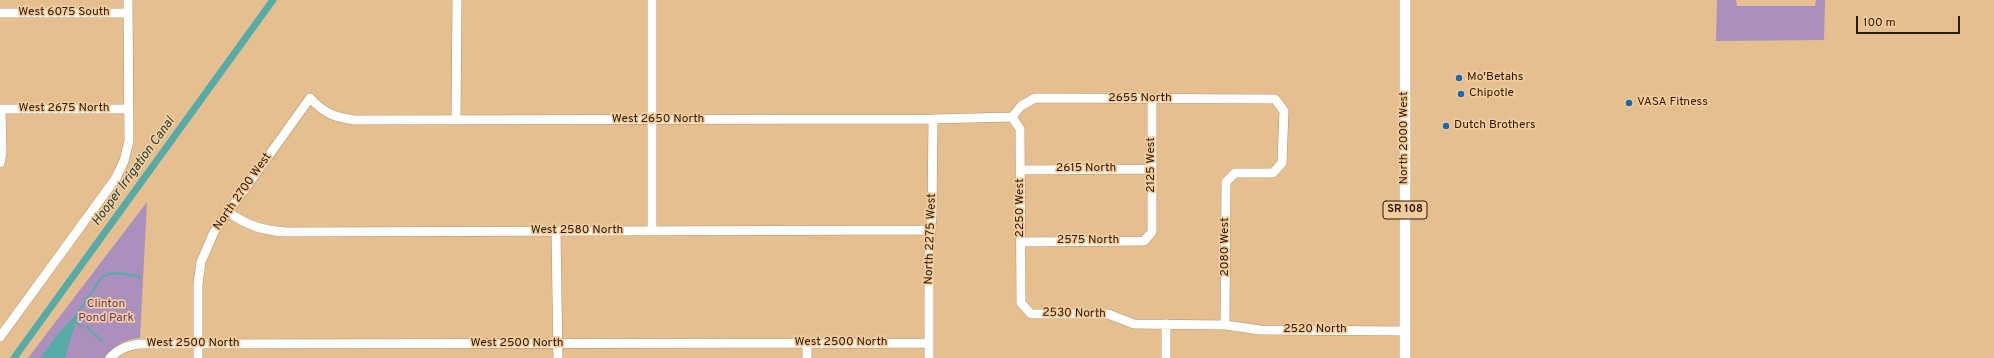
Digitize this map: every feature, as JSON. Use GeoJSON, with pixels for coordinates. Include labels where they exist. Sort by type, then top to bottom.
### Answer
{"type":"FeatureCollection","features":[{"type":"Feature","properties":{"kind":"main road","name":"North 2000 West"},"geometry":{"type":"LineString","coordinates":[[1405,0],[1405,358]]}},
{"type":"Feature","properties":{"kind":"street"},"geometry":{"type":"LineString","coordinates":[[0,337],[116,178],[124,160],[129,141],[128,0]]}},
{"type":"Feature","properties":{"kind":"street"},"geometry":{"type":"LineString","coordinates":[[456,120],[457,0]]}},
{"type":"Feature","properties":{"kind":"street"},"geometry":{"type":"LineString","coordinates":[[652,0],[652,231]]}},
{"type":"Feature","properties":{"kind":"street","name":"West 6075 South"},"geometry":{"type":"LineString","coordinates":[[0,13],[128,13]]}},
{"type":"Feature","properties":{"kind":"street","name":"West 2650 North"},"geometry":{"type":"LineString","coordinates":[[310,98],[321,110],[337,117],[355,120],[933,119],[1012,117]]}},
{"type":"Feature","properties":{"kind":"street","name":"North 2700 West"},"geometry":{"type":"LineString","coordinates":[[198,358],[198,284],[201,262],[214,232],[310,98]]}},
{"type":"Feature","properties":{"kind":"street","name":"2655 North"},"geometry":{"type":"LineString","coordinates":[[1012,117],[1020,106],[1035,98],[1275,99],[1284,111],[1282,162],[1273,173],[1235,173]]}},
{"type":"Feature","properties":{"kind":"street","name":"2125 West"},"geometry":{"type":"LineString","coordinates":[[1152,99],[1152,232]]}},
{"type":"Feature","properties":{"kind":"street"},"geometry":{"type":"LineString","coordinates":[[0,109],[2,153],[0,163]]}},
{"type":"Feature","properties":{"kind":"street","name":"West 2675 North"},"geometry":{"type":"LineString","coordinates":[[0,109],[128,109]]}},
{"type":"Feature","properties":{"kind":"street","name":"2250 West"},"geometry":{"type":"LineString","coordinates":[[1012,117],[1020,128],[1021,303]]}},
{"type":"Feature","properties":{"kind":"street","name":"North 2275 West"},"geometry":{"type":"LineString","coordinates":[[929,358],[929,254],[931,230],[933,119]]}},
{"type":"Feature","properties":{"kind":"street","name":"2615 North"},"geometry":{"type":"LineString","coordinates":[[1020,170],[1152,169]]}},
{"type":"Feature","properties":{"kind":"street","name":"2080 West"},"geometry":{"type":"LineString","coordinates":[[1225,325],[1226,182],[1235,173]]}},
{"type":"Feature","properties":{"kind":"street","name":"West 2580 North"},"geometry":{"type":"LineString","coordinates":[[228,212],[254,228],[282,232],[931,230]]}},
{"type":"Feature","properties":{"kind":"street"},"geometry":{"type":"LineString","coordinates":[[556,231],[558,358]]}},
{"type":"Feature","properties":{"kind":"street","name":"2575 North"},"geometry":{"type":"LineString","coordinates":[[1021,242],[1144,241],[1152,232]]}},
{"type":"Feature","properties":{"kind":"street","name":"2530 North"},"geometry":{"type":"LineString","coordinates":[[1021,303],[1031,314],[1108,314],[1134,324],[1225,325]]}},
{"type":"Feature","properties":{"kind":"street"},"geometry":{"type":"LineString","coordinates":[[1166,324],[1166,358]]}},
{"type":"Feature","properties":{"kind":"street","name":"2520 North"},"geometry":{"type":"LineString","coordinates":[[1225,325],[1260,330],[1405,331]]}},
{"type":"Feature","properties":{"kind":"street"},"geometry":{"type":"LineString","coordinates":[[807,343],[807,358]]}},
{"type":"Feature","properties":{"kind":"street","name":"West 2500 North"},"geometry":{"type":"LineString","coordinates":[[110,358],[116,351],[126,346],[139,344],[929,343]]}},
{"type":"Feature","properties":{"kind":"green space"},"geometry":{"type":"Polygon","coordinates":[[[1717,0],[1736,0],[1737,6],[1815,6],[1816,0],[1825,0],[1824,40],[1716,41],[1717,0]]]}},
{"type":"Feature","properties":{"kind":"green space","name":"Clinton Pond Park"},"geometry":{"type":"Polygon","coordinates":[[[147,202],[140,338],[129,340],[120,344],[104,358],[28,358],[147,202]]]}},
{"type":"Feature","properties":{"kind":"water"},"geometry":{"type":"Polygon","coordinates":[[[79,311],[65,358],[40,358],[57,335],[79,311]]]}},
{"type":"Feature","properties":{"kind":"waterway","name":"Hooper Irrigation Canal"},"geometry":{"type":"LineString","coordinates":[[14,358],[273,0]]}},
{"type":"Feature","properties":{"kind":"waterway"},"geometry":{"type":"LineString","coordinates":[[79,311],[101,278],[106,275],[120,273],[141,277]]}},
{"type":"Feature","properties":{"kind":"waterway"},"geometry":{"type":"LineString","coordinates":[[76,323],[82,326]]}},
{"type":"Feature","properties":{"kind":"waterway"},"geometry":{"type":"LineString","coordinates":[[87,327],[102,341]]}},
{"type":"Feature","properties":{"kind":"place","name":"Mo'Betahs"},"geometry":{"type":"Point","coordinates":[1459,78]}},
{"type":"Feature","properties":{"kind":"place","name":"Chipotle"},"geometry":{"type":"Point","coordinates":[1461,94]}},
{"type":"Feature","properties":{"kind":"place","name":"VASA Fitness"},"geometry":{"type":"Point","coordinates":[1629,103]}},
{"type":"Feature","properties":{"kind":"place","name":"Dutch Brothers"},"geometry":{"type":"Point","coordinates":[1446,126]}}]}
